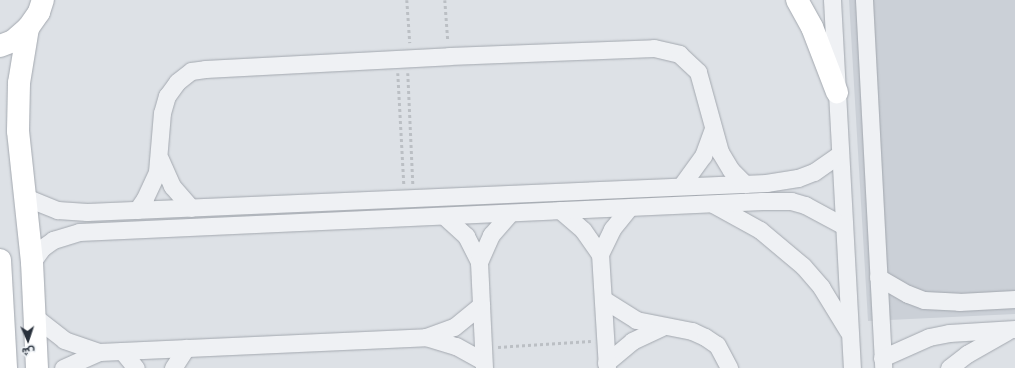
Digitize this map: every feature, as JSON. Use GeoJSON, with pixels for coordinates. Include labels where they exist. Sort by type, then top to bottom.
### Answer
{"type":"FeatureCollection","features":[{"type":"Feature","properties":{"kind":"street"},"geometry":{"type":"LineString","coordinates":[[797,0],[812,27],[837,92]]}},
{"type":"Feature","properties":{"kind":"street"},"geometry":{"type":"LineString","coordinates":[[832,0],[852,368]]}},
{"type":"Feature","properties":{"kind":"street"},"geometry":{"type":"LineString","coordinates":[[864,0],[882,363],[929,337],[949,333],[1013,329]]}},
{"type":"Feature","properties":{"kind":"street"},"geometry":{"type":"LineString","coordinates":[[0,46],[13,40],[42,10]]}},
{"type":"Feature","properties":{"kind":"street"},"geometry":{"type":"LineString","coordinates":[[37,368],[32,262],[20,161],[17,105],[21,62],[42,10]]}},
{"type":"Feature","properties":{"kind":"street"},"geometry":{"type":"LineString","coordinates":[[136,210],[152,185],[160,159],[162,113],[167,96],[177,82],[192,71],[204,68],[449,56],[667,49],[679,54],[698,72],[709,108],[712,131],[725,161],[745,184]]}},
{"type":"Feature","properties":{"kind":"street"},"geometry":{"type":"LineString","coordinates":[[681,186],[703,156],[712,131]]}},
{"type":"Feature","properties":{"kind":"street"},"geometry":{"type":"LineString","coordinates":[[25,197],[42,205],[72,212],[745,184],[798,178],[814,172],[840,154]]}},
{"type":"Feature","properties":{"kind":"street"},"geometry":{"type":"LineString","coordinates":[[160,159],[172,186],[191,208]]}},
{"type":"Feature","properties":{"kind":"street"},"geometry":{"type":"LineString","coordinates":[[349,201],[350,220]]}},
{"type":"Feature","properties":{"kind":"street"},"geometry":{"type":"LineString","coordinates":[[32,262],[42,248],[53,240],[79,232],[560,210],[791,201],[819,210],[844,226]]}},
{"type":"Feature","properties":{"kind":"street"},"geometry":{"type":"LineString","coordinates":[[711,204],[760,230],[798,261],[821,287],[850,335]]}},
{"type":"Feature","properties":{"kind":"street"},"geometry":{"type":"LineString","coordinates":[[607,366],[600,254],[612,229],[630,207]]}},
{"type":"Feature","properties":{"kind":"street"},"geometry":{"type":"LineString","coordinates":[[560,210],[583,230],[600,254]]}},
{"type":"Feature","properties":{"kind":"street"},"geometry":{"type":"LineString","coordinates":[[479,262],[491,235],[510,213]]}},
{"type":"Feature","properties":{"kind":"street"},"geometry":{"type":"LineString","coordinates":[[426,337],[456,346],[483,359],[479,262],[466,236],[444,216]]}},
{"type":"Feature","properties":{"kind":"street"},"geometry":{"type":"LineString","coordinates":[[0,260],[6,368]]}},
{"type":"Feature","properties":{"kind":"street"},"geometry":{"type":"LineString","coordinates":[[878,277],[902,292],[924,300],[959,302],[1015,299]]}},
{"type":"Feature","properties":{"kind":"street"},"geometry":{"type":"LineString","coordinates":[[603,298],[630,317],[662,327],[692,332],[705,337],[717,345],[729,368]]}},
{"type":"Feature","properties":{"kind":"street"},"geometry":{"type":"LineString","coordinates":[[63,368],[100,352],[426,337],[454,327],[481,305]]}},
{"type":"Feature","properties":{"kind":"street"},"geometry":{"type":"LineString","coordinates":[[35,317],[64,340],[100,352]]}},
{"type":"Feature","properties":{"kind":"street"},"geometry":{"type":"LineString","coordinates":[[607,366],[632,341],[662,327]]}},
{"type":"Feature","properties":{"kind":"street"},"geometry":{"type":"LineString","coordinates":[[949,368],[977,347],[1013,329]]}},
{"type":"Feature","properties":{"kind":"street"},"geometry":{"type":"LineString","coordinates":[[173,368],[186,348]]}},
{"type":"Feature","properties":{"kind":"street"},"geometry":{"type":"LineString","coordinates":[[122,351],[136,368]]}},
{"type":"Feature","properties":{"kind":"path"},"geometry":{"type":"LineString","coordinates":[[407,0],[405,58],[409,198]]}},
{"type":"Feature","properties":{"kind":"path"},"geometry":{"type":"LineString","coordinates":[[445,0],[449,56]]}},
{"type":"Feature","properties":{"kind":"path"},"geometry":{"type":"LineString","coordinates":[[405,58],[409,198]]}},
{"type":"Feature","properties":{"kind":"path"},"geometry":{"type":"LineString","coordinates":[[483,359],[605,340]]}},
{"type":"Feature","properties":{"kind":"shaded area"},"geometry":{"type":"Polygon","coordinates":[[[849,0],[1015,0],[1015,314],[868,321],[849,0]]]}}]}
